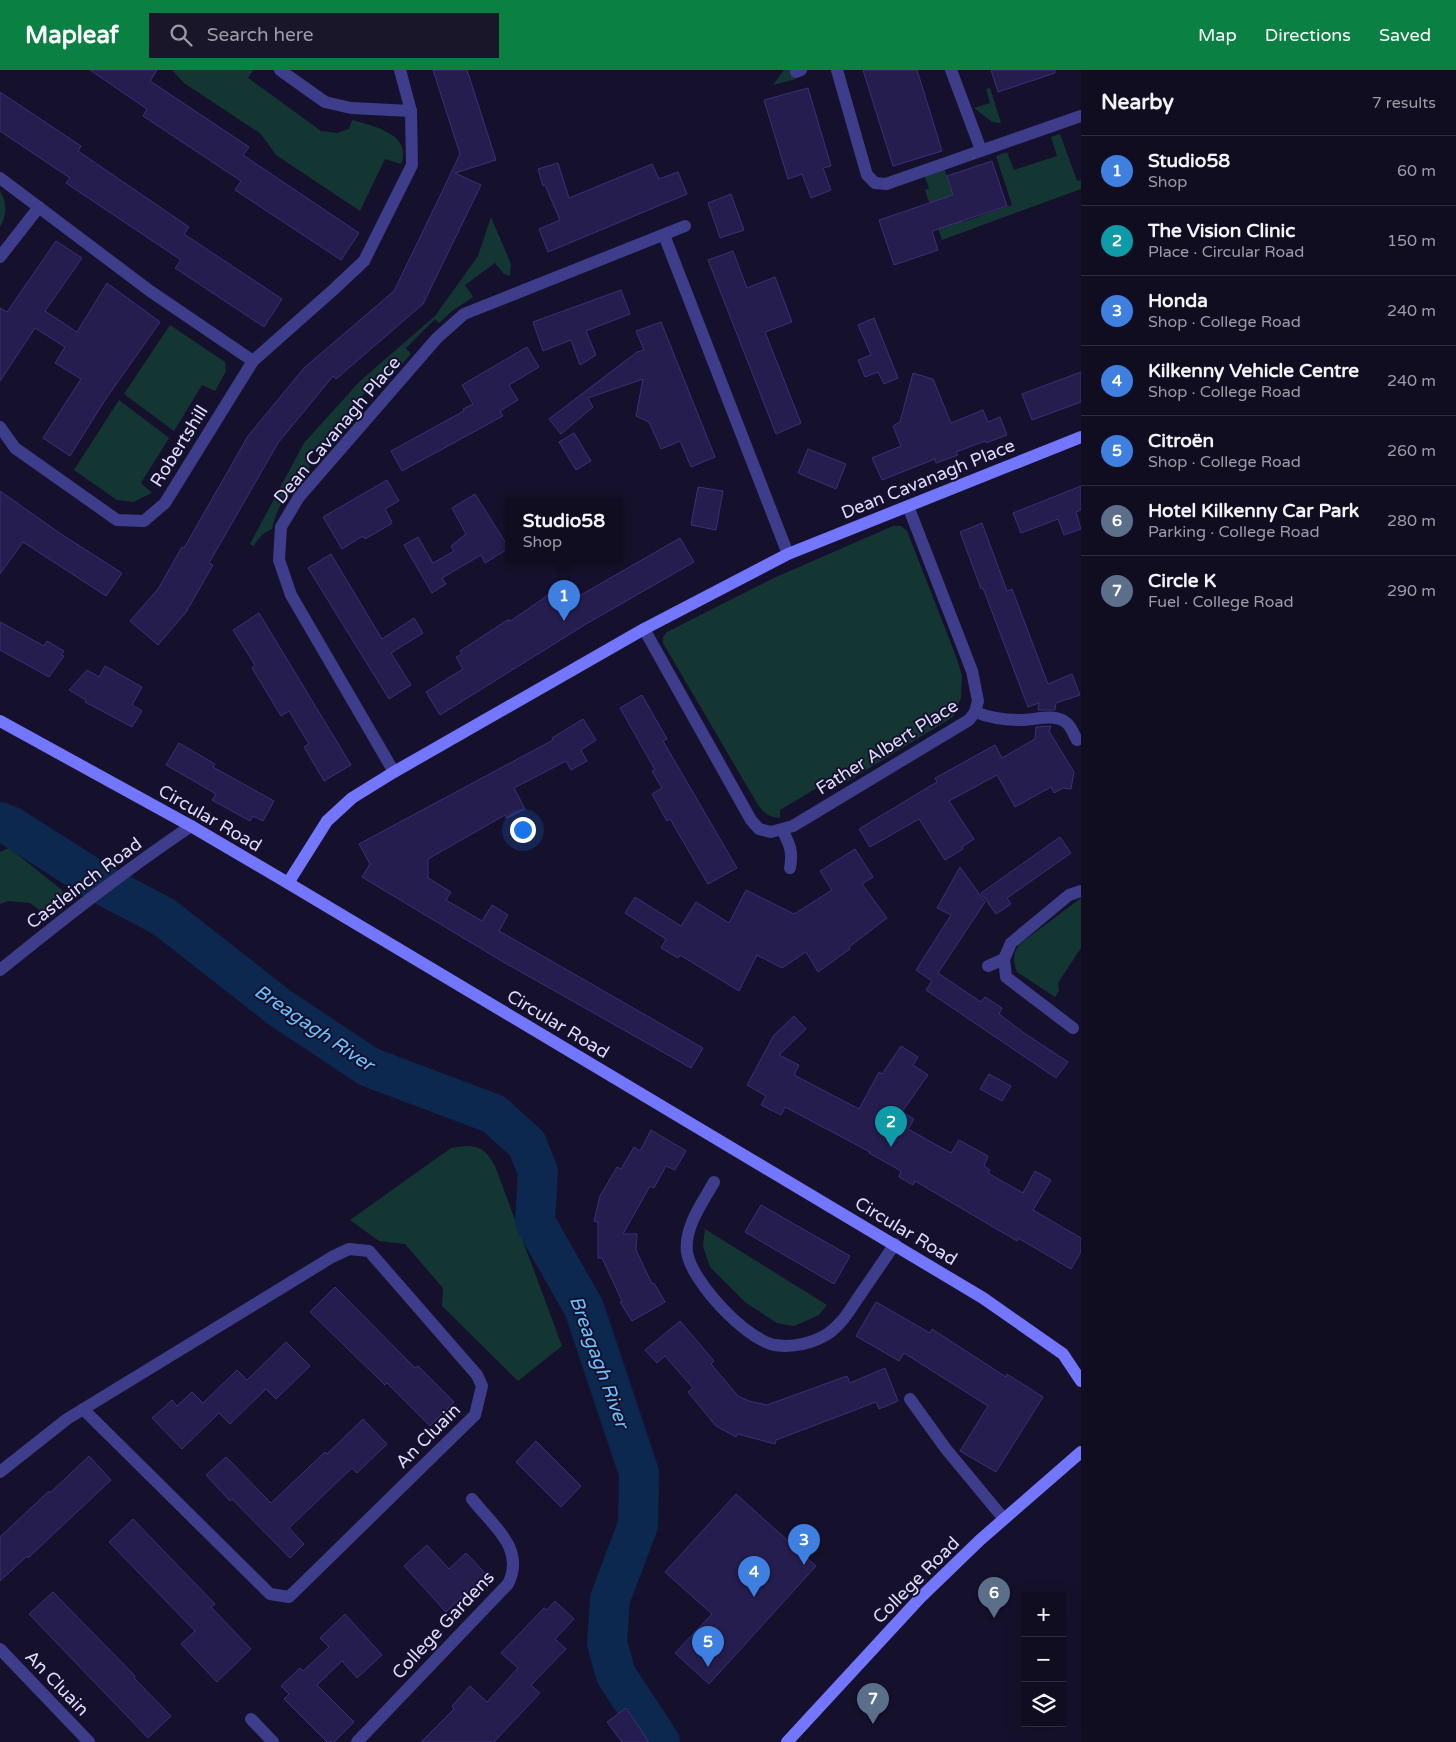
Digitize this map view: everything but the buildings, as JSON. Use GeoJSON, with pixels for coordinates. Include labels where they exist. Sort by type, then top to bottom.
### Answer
{"type":"FeatureCollection","features":[{"type":"Feature","properties":{"kind":"main road","name":"Dean Cavanagh Place"},"geometry":{"type":"LineString","coordinates":[[288,883],[328,821],[352,798],[644,629],[788,554],[1081,437]]}},
{"type":"Feature","properties":{"kind":"main road","name":"Circular Road"},"geometry":{"type":"LineString","coordinates":[[0,721],[191,826],[895,1244],[983,1298],[1063,1354],[1081,1381]]}},
{"type":"Feature","properties":{"kind":"main road","name":"College Road"},"geometry":{"type":"LineString","coordinates":[[787,1742],[920,1598],[1004,1519],[1081,1452]]}},
{"type":"Feature","properties":{"kind":"street"},"geometry":{"type":"LineString","coordinates":[[280,70],[325,102],[351,108],[411,112]]}},
{"type":"Feature","properties":{"kind":"street","name":"Robertshill"},"geometry":{"type":"LineString","coordinates":[[0,427],[15,448],[117,520],[144,521],[165,502],[252,362],[332,292],[364,261],[412,165],[411,112],[400,70]]}},
{"type":"Feature","properties":{"kind":"street"},"geometry":{"type":"LineString","coordinates":[[838,70],[867,175],[875,183],[886,184],[1081,116]]}},
{"type":"Feature","properties":{"kind":"street"},"geometry":{"type":"LineString","coordinates":[[951,70],[981,150]]}},
{"type":"Feature","properties":{"kind":"street"},"geometry":{"type":"LineString","coordinates":[[0,178],[150,291],[252,362]]}},
{"type":"Feature","properties":{"kind":"street"},"geometry":{"type":"LineString","coordinates":[[0,257],[39,207]]}},
{"type":"Feature","properties":{"kind":"street","name":"Dean Cavanagh Place"},"geometry":{"type":"LineString","coordinates":[[394,772],[291,595],[279,560],[281,527],[299,497],[437,338],[464,314],[685,226]]}},
{"type":"Feature","properties":{"kind":"street"},"geometry":{"type":"LineString","coordinates":[[664,235],[788,554]]}},
{"type":"Feature","properties":{"kind":"street","name":"Father Albert Place"},"geometry":{"type":"LineString","coordinates":[[644,629],[751,820],[759,830],[771,832],[793,826],[969,720],[975,712],[978,701],[972,671],[908,506]]}},
{"type":"Feature","properties":{"kind":"street"},"geometry":{"type":"LineString","coordinates":[[975,712],[991,718],[1021,720],[1062,719],[1067,723],[1077,740]]}},
{"type":"Feature","properties":{"kind":"street","name":"Castleinch Road"},"geometry":{"type":"LineString","coordinates":[[0,970],[82,905],[158,848],[191,826]]}},
{"type":"Feature","properties":{"kind":"street"},"geometry":{"type":"LineString","coordinates":[[782,830],[791,844],[790,868]]}},
{"type":"Feature","properties":{"kind":"street"},"geometry":{"type":"LineString","coordinates":[[1073,1028],[1006,977],[1004,959],[1011,943],[1069,895],[1081,891]]}},
{"type":"Feature","properties":{"kind":"street"},"geometry":{"type":"LineString","coordinates":[[988,966],[1004,959]]}},
{"type":"Feature","properties":{"kind":"street"},"geometry":{"type":"LineString","coordinates":[[714,1182],[691,1225],[687,1237],[687,1252],[692,1268],[701,1285],[724,1310],[757,1339],[775,1345],[794,1346],[813,1341],[830,1332],[842,1321],[895,1244]]}},
{"type":"Feature","properties":{"kind":"street","name":"An Cluain"},"geometry":{"type":"LineString","coordinates":[[0,1472],[67,1419],[83,1409],[332,1257],[349,1249],[369,1251],[478,1375],[482,1386],[475,1416],[289,1597],[270,1594],[83,1409]]}},
{"type":"Feature","properties":{"kind":"street"},"geometry":{"type":"LineString","coordinates":[[910,1399],[946,1449],[1004,1519]]}},
{"type":"Feature","properties":{"kind":"street","name":"College Gardens"},"geometry":{"type":"LineString","coordinates":[[357,1742],[508,1584],[513,1574],[512,1552],[507,1542],[472,1499]]}},
{"type":"Feature","properties":{"kind":"street","name":"An Cluain"},"geometry":{"type":"LineString","coordinates":[[0,1649],[89,1742]]}},
{"type":"Feature","properties":{"kind":"street"},"geometry":{"type":"LineString","coordinates":[[250,1719],[273,1742]]}},
{"type":"Feature","properties":{"kind":"green space"},"geometry":{"type":"Polygon","coordinates":[[[172,70],[253,70],[248,78],[321,131],[337,133],[349,129],[352,120],[389,133],[401,145],[403,154],[401,164],[385,159],[360,211],[276,155],[261,134],[184,83],[172,70]]]}},
{"type":"Feature","properties":{"kind":"green space"},"geometry":{"type":"Polygon","coordinates":[[[784,70],[793,70],[796,79],[773,85],[784,70]]]}},
{"type":"Feature","properties":{"kind":"green space"},"geometry":{"type":"Polygon","coordinates":[[[990,88],[1001,123],[992,122],[974,108],[990,103],[986,89],[990,88]]]}},
{"type":"Feature","properties":{"kind":"green space"},"geometry":{"type":"Polygon","coordinates":[[[1060,134],[1077,181],[1081,180],[1081,189],[942,240],[925,190],[929,188],[924,175],[944,168],[963,222],[1012,205],[996,156],[1007,152],[1014,170],[1057,156],[1051,137],[1060,134]]]}},
{"type":"Feature","properties":{"kind":"green space"},"geometry":{"type":"Polygon","coordinates":[[[0,191],[5,209],[0,227],[0,191]]]}},
{"type":"Feature","properties":{"kind":"green space"},"geometry":{"type":"Polygon","coordinates":[[[491,217],[511,264],[510,276],[504,274],[495,263],[465,285],[473,297],[452,311],[439,323],[435,319],[406,348],[411,354],[381,387],[376,382],[353,405],[354,416],[341,433],[334,428],[308,460],[310,467],[282,503],[272,529],[263,534],[253,546],[250,544],[304,443],[360,381],[435,316],[478,256],[491,217]]]}},
{"type":"Feature","properties":{"kind":"green space"},"geometry":{"type":"Polygon","coordinates":[[[170,325],[225,362],[226,371],[215,391],[202,385],[174,431],[124,394],[170,325]]]}},
{"type":"Feature","properties":{"kind":"green space"},"geometry":{"type":"Polygon","coordinates":[[[119,400],[169,438],[141,483],[152,493],[133,502],[117,500],[74,470],[119,400]]]}},
{"type":"Feature","properties":{"kind":"green space"},"geometry":{"type":"Polygon","coordinates":[[[893,526],[901,526],[907,531],[957,659],[962,676],[961,698],[953,717],[848,781],[837,776],[780,810],[780,818],[770,816],[758,805],[663,643],[663,637],[667,632],[776,577],[893,526]]]}},
{"type":"Feature","properties":{"kind":"green space"},"geometry":{"type":"Polygon","coordinates":[[[9,848],[62,890],[64,899],[45,914],[30,903],[9,901],[0,904],[0,852],[9,848]]]}},
{"type":"Feature","properties":{"kind":"green space"},"geometry":{"type":"Polygon","coordinates":[[[1081,898],[1081,948],[1058,983],[1059,991],[1055,997],[1017,972],[1014,961],[1015,954],[1021,943],[1081,898]]]}},
{"type":"Feature","properties":{"kind":"green space"},"geometry":{"type":"Polygon","coordinates":[[[476,1147],[483,1151],[495,1166],[562,1346],[518,1381],[442,1306],[443,1288],[405,1244],[379,1241],[350,1220],[451,1148],[476,1147]]]}},
{"type":"Feature","properties":{"kind":"green space"},"geometry":{"type":"Polygon","coordinates":[[[705,1229],[827,1305],[819,1315],[794,1326],[777,1323],[745,1302],[710,1267],[703,1246],[705,1229]]]}},
{"type":"Feature","properties":{"kind":"waterway","name":"Breagagh River"},"geometry":{"type":"LineString","coordinates":[[0,822],[10,826],[103,885],[164,917],[280,1008],[369,1067],[494,1114],[527,1144],[538,1172],[535,1222],[584,1308],[639,1473],[638,1525],[610,1599],[607,1643],[616,1675],[660,1742]]}},
{"type":"Feature","properties":{"kind":"place","name":"Studio58"},"geometry":{"type":"Point","coordinates":[564,621]}},
{"type":"Feature","properties":{"kind":"place","name":"The Vision Clinic"},"geometry":{"type":"Point","coordinates":[891,1147]}},
{"type":"Feature","properties":{"kind":"place","name":"Honda"},"geometry":{"type":"Point","coordinates":[804,1565]}},
{"type":"Feature","properties":{"kind":"place","name":"Kilkenny Vehicle Centre"},"geometry":{"type":"Point","coordinates":[754,1597]}},
{"type":"Feature","properties":{"kind":"place","name":"Hotel Kilkenny Car Park"},"geometry":{"type":"Point","coordinates":[994,1618]}},
{"type":"Feature","properties":{"kind":"place","name":"Citroën"},"geometry":{"type":"Point","coordinates":[708,1667]}},
{"type":"Feature","properties":{"kind":"place","name":"Circle K"},"geometry":{"type":"Point","coordinates":[873,1724]}}]}
